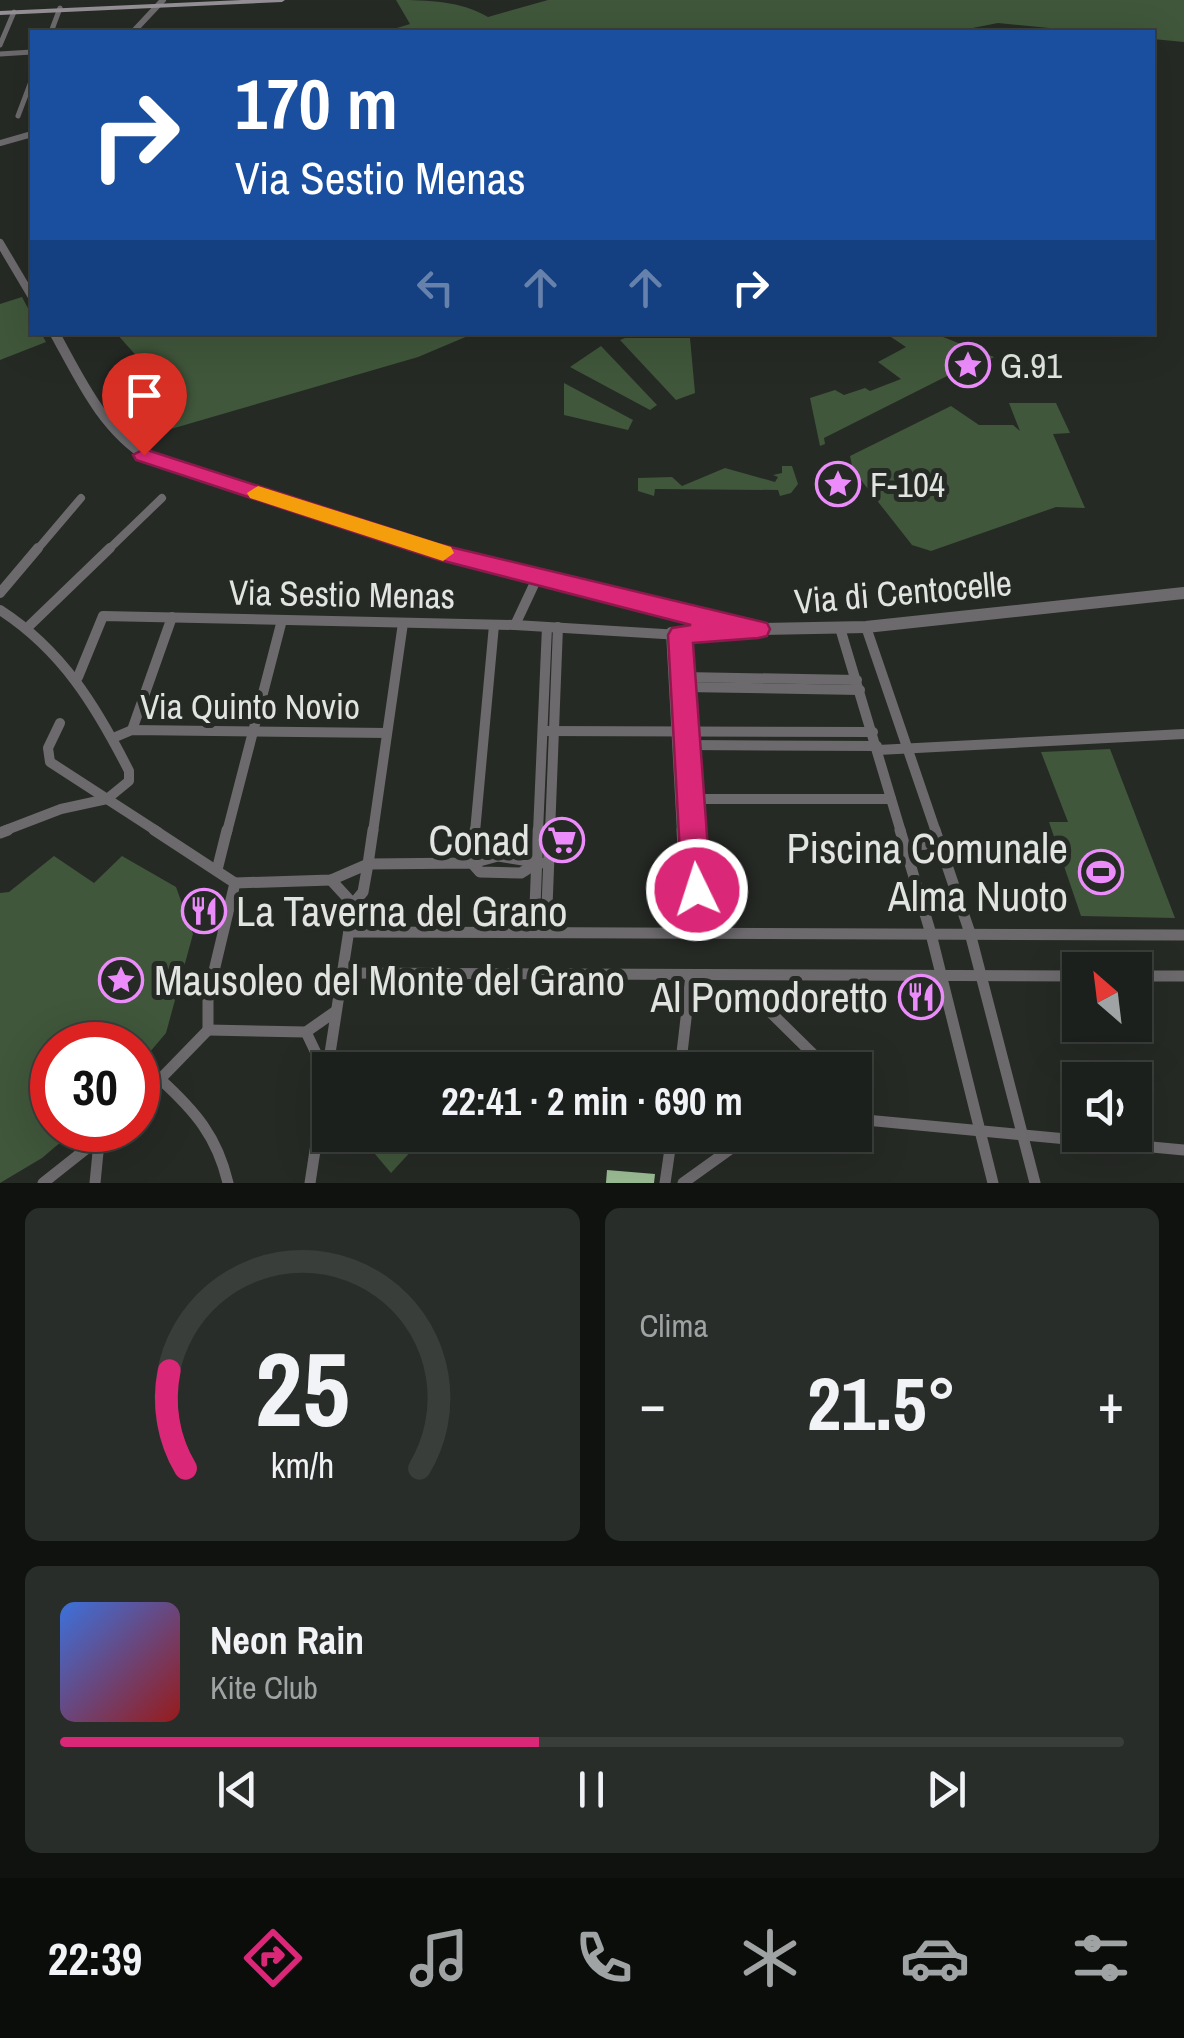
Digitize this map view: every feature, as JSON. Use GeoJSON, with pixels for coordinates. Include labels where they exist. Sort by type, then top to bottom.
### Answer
{"type":"FeatureCollection","features":[{"type":"Feature","properties":{"kind":"main road"},"geometry":{"type":"LineString","coordinates":[[1,10],[146,0]]}},
{"type":"Feature","properties":{"kind":"main road"},"geometry":{"type":"LineString","coordinates":[[16,9],[282,0]]}},
{"type":"Feature","properties":{"kind":"street"},"geometry":{"type":"LineString","coordinates":[[135,30],[160,2]]}},
{"type":"Feature","properties":{"kind":"street"},"geometry":{"type":"LineString","coordinates":[[52,30],[60,8]]}},
{"type":"Feature","properties":{"kind":"street"},"geometry":{"type":"LineString","coordinates":[[0,44],[16,9]]}},
{"type":"Feature","properties":{"kind":"street"},"geometry":{"type":"LineString","coordinates":[[0,54],[30,52]]}},
{"type":"Feature","properties":{"kind":"street"},"geometry":{"type":"LineString","coordinates":[[18,116],[30,84]]}},
{"type":"Feature","properties":{"kind":"street"},"geometry":{"type":"LineString","coordinates":[[0,143],[30,135]]}},
{"type":"Feature","properties":{"kind":"street"},"geometry":{"type":"LineString","coordinates":[[0,243],[30,294]]}},
{"type":"Feature","properties":{"kind":"street","name":"Via di Centocelle"},"geometry":{"type":"LineString","coordinates":[[56,335],[113,428],[124,442],[144,455],[418,546],[722,624],[758,629],[840,628],[1184,593]]}},
{"type":"Feature","properties":{"kind":"street"},"geometry":{"type":"LineString","coordinates":[[0,592],[82,498]]}},
{"type":"Feature","properties":{"kind":"street"},"geometry":{"type":"LineString","coordinates":[[28,628],[162,498]]}},
{"type":"Feature","properties":{"kind":"street"},"geometry":{"type":"LineString","coordinates":[[515,626],[538,576]]}},
{"type":"Feature","properties":{"kind":"street"},"geometry":{"type":"LineString","coordinates":[[0,610],[28,628],[78,678],[130,770],[128,781],[106,799],[0,833]]}},
{"type":"Feature","properties":{"kind":"street","name":"Via Sestio Menas"},"geometry":{"type":"LineString","coordinates":[[78,678],[103,616],[494,625],[675,634],[758,629]]}},
{"type":"Feature","properties":{"kind":"street"},"geometry":{"type":"LineString","coordinates":[[132,730],[172,617]]}},
{"type":"Feature","properties":{"kind":"street"},"geometry":{"type":"LineString","coordinates":[[218,870],[282,620]]}},
{"type":"Feature","properties":{"kind":"street"},"geometry":{"type":"LineString","coordinates":[[330,1052],[353,904],[362,896],[368,864],[402,623]]}},
{"type":"Feature","properties":{"kind":"street"},"geometry":{"type":"LineString","coordinates":[[472,864],[494,625]]}},
{"type":"Feature","properties":{"kind":"street"},"geometry":{"type":"LineString","coordinates":[[866,626],[970,933],[1035,1183]]}},
{"type":"Feature","properties":{"kind":"street"},"geometry":{"type":"LineString","coordinates":[[540,932],[553,627]]}},
{"type":"Feature","properties":{"kind":"street"},"geometry":{"type":"LineString","coordinates":[[840,628],[931,934],[993,1183]]}},
{"type":"Feature","properties":{"kind":"street"},"geometry":{"type":"LineString","coordinates":[[675,634],[683,682],[682,731],[688,745],[686,799]]}},
{"type":"Feature","properties":{"kind":"street"},"geometry":{"type":"LineString","coordinates":[[675,634],[694,934]]}},
{"type":"Feature","properties":{"kind":"street"},"geometry":{"type":"LineString","coordinates":[[683,682],[858,685]]}},
{"type":"Feature","properties":{"kind":"street"},"geometry":{"type":"LineString","coordinates":[[60,723],[48,748],[50,762],[236,882],[331,880],[368,864],[472,864],[480,872],[521,872],[543,863]]}},
{"type":"Feature","properties":{"kind":"street","name":"Via Quinto Novio"},"geometry":{"type":"LineString","coordinates":[[113,738],[132,730],[387,733]]}},
{"type":"Feature","properties":{"kind":"street"},"geometry":{"type":"LineString","coordinates":[[549,730],[873,732]]}},
{"type":"Feature","properties":{"kind":"street"},"geometry":{"type":"LineString","coordinates":[[688,745],[909,748],[1184,734]]}},
{"type":"Feature","properties":{"kind":"street"},"geometry":{"type":"LineString","coordinates":[[686,799],[890,799]]}},
{"type":"Feature","properties":{"kind":"street"},"geometry":{"type":"LineString","coordinates":[[906,846],[940,843]]}},
{"type":"Feature","properties":{"kind":"street"},"geometry":{"type":"LineString","coordinates":[[331,880],[353,904]]}},
{"type":"Feature","properties":{"kind":"street"},"geometry":{"type":"LineString","coordinates":[[228,1183],[222,1152],[212,1130],[160,1079],[208,1030],[208,996],[236,882]]}},
{"type":"Feature","properties":{"kind":"street"},"geometry":{"type":"LineString","coordinates":[[350,932],[1184,935]]}},
{"type":"Feature","properties":{"kind":"street"},"geometry":{"type":"LineString","coordinates":[[343,973],[1062,976]]}},
{"type":"Feature","properties":{"kind":"street"},"geometry":{"type":"LineString","coordinates":[[682,1052],[691,975]]}},
{"type":"Feature","properties":{"kind":"street"},"geometry":{"type":"LineString","coordinates":[[1152,976],[1184,976]]}},
{"type":"Feature","properties":{"kind":"street"},"geometry":{"type":"LineString","coordinates":[[756,998],[811,1052]]}},
{"type":"Feature","properties":{"kind":"street"},"geometry":{"type":"LineString","coordinates":[[208,1030],[306,1032],[336,1011]]}},
{"type":"Feature","properties":{"kind":"street"},"geometry":{"type":"LineString","coordinates":[[306,1032],[318,1052]]}},
{"type":"Feature","properties":{"kind":"street"},"geometry":{"type":"LineString","coordinates":[[872,1120],[1184,1150]]}},
{"type":"Feature","properties":{"kind":"street"},"geometry":{"type":"LineString","coordinates":[[43,1183],[85,1152]]}},
{"type":"Feature","properties":{"kind":"street"},"geometry":{"type":"LineString","coordinates":[[95,1183],[97,1152]]}},
{"type":"Feature","properties":{"kind":"street"},"geometry":{"type":"LineString","coordinates":[[310,1183],[315,1152]]}},
{"type":"Feature","properties":{"kind":"street"},"geometry":{"type":"LineString","coordinates":[[665,1183],[670,1152]]}},
{"type":"Feature","properties":{"kind":"street"},"geometry":{"type":"LineString","coordinates":[[682,1183],[726,1152]]}},
{"type":"Feature","properties":{"kind":"green space"},"geometry":{"type":"Polygon","coordinates":[[[396,0],[455,5],[488,17],[548,0],[1184,0],[1184,42],[1155,39],[1155,30],[1070,30],[998,23],[962,30],[390,30],[410,24],[396,0]]]}},
{"type":"Feature","properties":{"kind":"green space"},"geometry":{"type":"Polygon","coordinates":[[[22,297],[30,312],[30,335],[42,335],[46,342],[0,360],[0,304],[22,297]]]}},
{"type":"Feature","properties":{"kind":"green space"},"geometry":{"type":"Polygon","coordinates":[[[118,335],[470,335],[418,357],[140,438],[115,411],[159,394],[149,370],[118,335]]]}},
{"type":"Feature","properties":{"kind":"green space"},"geometry":{"type":"Polygon","coordinates":[[[888,335],[938,335],[994,357],[961,376],[951,374],[824,438],[825,444],[820,446],[810,398],[835,390],[844,395],[865,388],[870,391],[901,379],[878,362],[906,347],[888,335]]]}},
{"type":"Feature","properties":{"kind":"green space"},"geometry":{"type":"Polygon","coordinates":[[[690,338],[695,393],[676,400],[620,340],[690,338]]]}},
{"type":"Feature","properties":{"kind":"green space"},"geometry":{"type":"Polygon","coordinates":[[[601,346],[657,405],[650,410],[570,367],[601,346]]]}},
{"type":"Feature","properties":{"kind":"green space"},"geometry":{"type":"Polygon","coordinates":[[[564,383],[633,420],[628,430],[564,415],[564,383]]]}},
{"type":"Feature","properties":{"kind":"green space"},"geometry":{"type":"Polygon","coordinates":[[[1009,403],[1056,403],[1070,433],[1053,434],[1085,508],[1056,507],[931,551],[912,545],[853,470],[850,456],[951,406],[979,425],[1013,425],[1020,431],[1009,403]]]}},
{"type":"Feature","properties":{"kind":"green space"},"geometry":{"type":"Polygon","coordinates":[[[782,466],[792,466],[798,484],[791,493],[780,496],[778,490],[655,489],[654,496],[638,491],[638,478],[672,477],[682,486],[725,468],[775,482],[778,477],[773,475],[782,473],[782,466]]]}},
{"type":"Feature","properties":{"kind":"green space"},"geometry":{"type":"Polygon","coordinates":[[[1110,749],[1175,918],[1081,916],[1049,822],[1068,822],[1041,752],[1110,749]]]}},
{"type":"Feature","properties":{"kind":"green space"},"geometry":{"type":"Polygon","coordinates":[[[54,856],[94,883],[122,856],[176,887],[193,934],[166,1033],[160,1040],[160,1022],[30,1022],[30,1152],[49,1152],[0,1183],[0,893],[9,892],[54,856]]]}},
{"type":"Feature","properties":{"kind":"green space"},"geometry":{"type":"Polygon","coordinates":[[[373,1152],[410,1152],[391,1173],[373,1152]]]}},
{"type":"Feature","properties":{"kind":"building"},"geometry":{"type":"Polygon","coordinates":[[[607,1170],[655,1174],[654,1183],[606,1183],[607,1170]]]}},
{"type":"Feature","properties":{"kind":"slow traffic"},"geometry":{"type":"LineString","coordinates":[[258,493],[443,553]]}},
{"type":"Feature","properties":{"kind":"place","name":"G.91"},"geometry":{"type":"Point","coordinates":[968,365]}},
{"type":"Feature","properties":{"kind":"place","name":"F-104"},"geometry":{"type":"Point","coordinates":[838,484]}},
{"type":"Feature","properties":{"kind":"place","name":"Conad"},"geometry":{"type":"Point","coordinates":[562,840]}},
{"type":"Feature","properties":{"kind":"place","name":"Piscina Comunale Alma Nuoto"},"geometry":{"type":"Point","coordinates":[1101,872]}},
{"type":"Feature","properties":{"kind":"place","name":"La Taverna del Grano"},"geometry":{"type":"Point","coordinates":[204,911]}},
{"type":"Feature","properties":{"kind":"place","name":"Mausoleo del Monte del Grano"},"geometry":{"type":"Point","coordinates":[121,980]}},
{"type":"Feature","properties":{"kind":"place","name":"Al Pomodoretto"},"geometry":{"type":"Point","coordinates":[921,997]}},
{"type":"Feature","properties":{"kind":"route"},"geometry":{"type":"LineString","coordinates":[[144,455],[436,551],[722,624],[758,629],[680,635],[697,890]]}}]}
